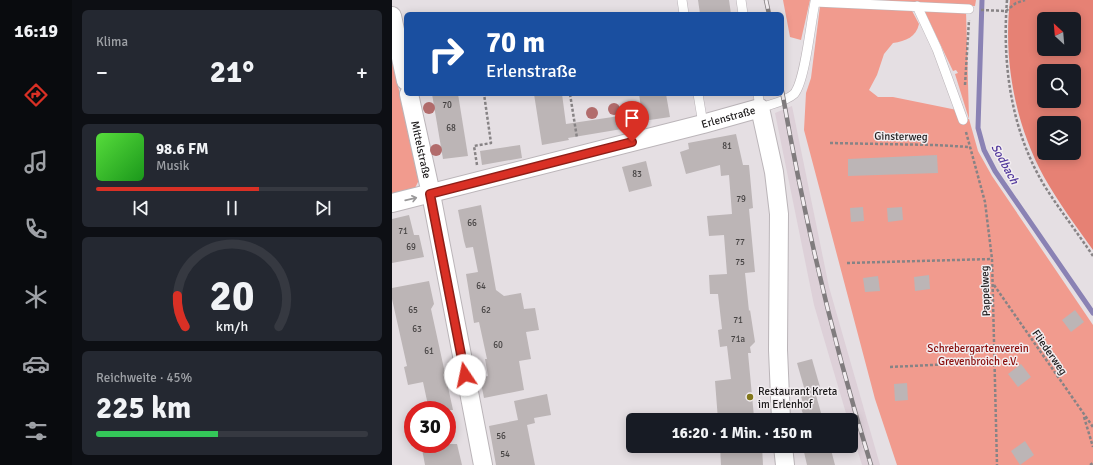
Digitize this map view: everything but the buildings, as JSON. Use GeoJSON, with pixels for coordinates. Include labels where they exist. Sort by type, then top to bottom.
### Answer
{"type":"FeatureCollection","features":[{"type":"Feature","properties":{"kind":"street"},"geometry":{"type":"LineString","coordinates":[[392,16],[404,72]]}},
{"type":"Feature","properties":{"kind":"street","name":"Mittelstraße"},"geometry":{"type":"LineString","coordinates":[[409,96],[430,194],[482,465]]}},
{"type":"Feature","properties":{"kind":"street","name":"Erlenstraße"},"geometry":{"type":"LineString","coordinates":[[392,203],[579,154],[703,124],[759,101],[774,172],[778,200],[778,350],[781,413]]}},
{"type":"Feature","properties":{"kind":"street"},"geometry":{"type":"LineString","coordinates":[[784,453],[785,465]]}},
{"type":"Feature","properties":{"kind":"lane"},"geometry":{"type":"LineString","coordinates":[[682,0],[684,12]]}},
{"type":"Feature","properties":{"kind":"lane"},"geometry":{"type":"LineString","coordinates":[[741,0],[743,12]]}},
{"type":"Feature","properties":{"kind":"lane"},"geometry":{"type":"LineString","coordinates":[[759,101],[787,99],[798,89],[802,75],[815,2],[969,9]]}},
{"type":"Feature","properties":{"kind":"lane"},"geometry":{"type":"LineString","coordinates":[[917,6],[940,56],[963,120]]}},
{"type":"Feature","properties":{"kind":"lane"},"geometry":{"type":"LineString","coordinates":[[698,96],[703,124]]}},
{"type":"Feature","properties":{"kind":"path"},"geometry":{"type":"LineString","coordinates":[[1007,0],[1005,44],[1009,85],[1023,139],[1045,185],[1093,256]]}},
{"type":"Feature","properties":{"kind":"path"},"geometry":{"type":"LineString","coordinates":[[992,10],[1006,11],[1016,3],[1025,0]]}},
{"type":"Feature","properties":{"kind":"path"},"geometry":{"type":"LineString","coordinates":[[965,88],[969,9]]}},
{"type":"Feature","properties":{"kind":"path"},"geometry":{"type":"LineString","coordinates":[[480,181],[474,146],[491,143],[484,96]]}},
{"type":"Feature","properties":{"kind":"path"},"geometry":{"type":"LineString","coordinates":[[570,96],[579,154]]}},
{"type":"Feature","properties":{"kind":"path","name":"Pappelweg"},"geometry":{"type":"LineString","coordinates":[[963,120],[985,202],[992,259],[994,286],[994,362],[997,465]]}},
{"type":"Feature","properties":{"kind":"path","name":"Ginsterweg"},"geometry":{"type":"LineString","coordinates":[[830,143],[935,145],[970,148]]}},
{"type":"Feature","properties":{"kind":"path"},"geometry":{"type":"LineString","coordinates":[[847,263],[992,259]]}},
{"type":"Feature","properties":{"kind":"path","name":"Fliederweg"},"geometry":{"type":"LineString","coordinates":[[994,286],[1093,428]]}},
{"type":"Feature","properties":{"kind":"path"},"geometry":{"type":"LineString","coordinates":[[890,367],[994,362]]}},
{"type":"Feature","properties":{"kind":"path"},"geometry":{"type":"LineString","coordinates":[[1083,413],[1093,447]]}},
{"type":"Feature","properties":{"kind":"shaded area"},"geometry":{"type":"Polygon","coordinates":[[[1010,0],[1093,0],[1093,250],[1049,186],[1034,157],[1025,135],[1019,114],[1010,68],[1008,46],[1010,0]]]}},
{"type":"Feature","properties":{"kind":"shaded area"},"geometry":{"type":"Polygon","coordinates":[[[792,106],[829,287],[880,465],[862,465],[858,452],[858,413],[846,413],[814,305],[775,113],[792,106]]]}},
{"type":"Feature","properties":{"kind":"green space"},"geometry":{"type":"Polygon","coordinates":[[[783,0],[810,0],[801,40],[790,37],[783,0]]]}},
{"type":"Feature","properties":{"kind":"green space"},"geometry":{"type":"Polygon","coordinates":[[[859,0],[976,0],[975,6],[859,0]]]}},
{"type":"Feature","properties":{"kind":"green space","name":"Schrebergartenverein Grevenbroich e.V."},"geometry":{"type":"Polygon","coordinates":[[[820,6],[911,9],[919,24],[916,32],[910,38],[893,43],[884,54],[877,75],[869,90],[878,97],[893,97],[957,110],[960,120],[969,119],[978,151],[992,176],[1093,325],[1093,465],[897,465],[875,399],[804,130],[806,93],[811,78],[820,6]]]}},
{"type":"Feature","properties":{"kind":"green space"},"geometry":{"type":"Polygon","coordinates":[[[924,10],[966,11],[969,119],[955,74],[958,73],[956,70],[953,71],[924,10]]]}},
{"type":"Feature","properties":{"kind":"green space"},"geometry":{"type":"Polygon","coordinates":[[[392,59],[419,180],[414,190],[392,195],[392,59]]]}},
{"type":"Feature","properties":{"kind":"waterway","name":"Sodbach"},"geometry":{"type":"LineString","coordinates":[[982,0],[978,128],[984,150],[995,171],[1093,313]]}},
{"type":"Feature","properties":{"kind":"railway"},"geometry":{"type":"LineString","coordinates":[[766,0],[769,12]]}},
{"type":"Feature","properties":{"kind":"railway"},"geometry":{"type":"LineString","coordinates":[[783,96],[820,279],[844,372],[871,465]]}},
{"type":"Feature","properties":{"kind":"place","name":"Restaurant Kreta im Erlenhof"},"geometry":{"type":"Point","coordinates":[750,397]}},
{"type":"Feature","properties":{"kind":"route"},"geometry":{"type":"LineString","coordinates":[[465,375],[430,194],[579,154],[632,142]]}}]}
